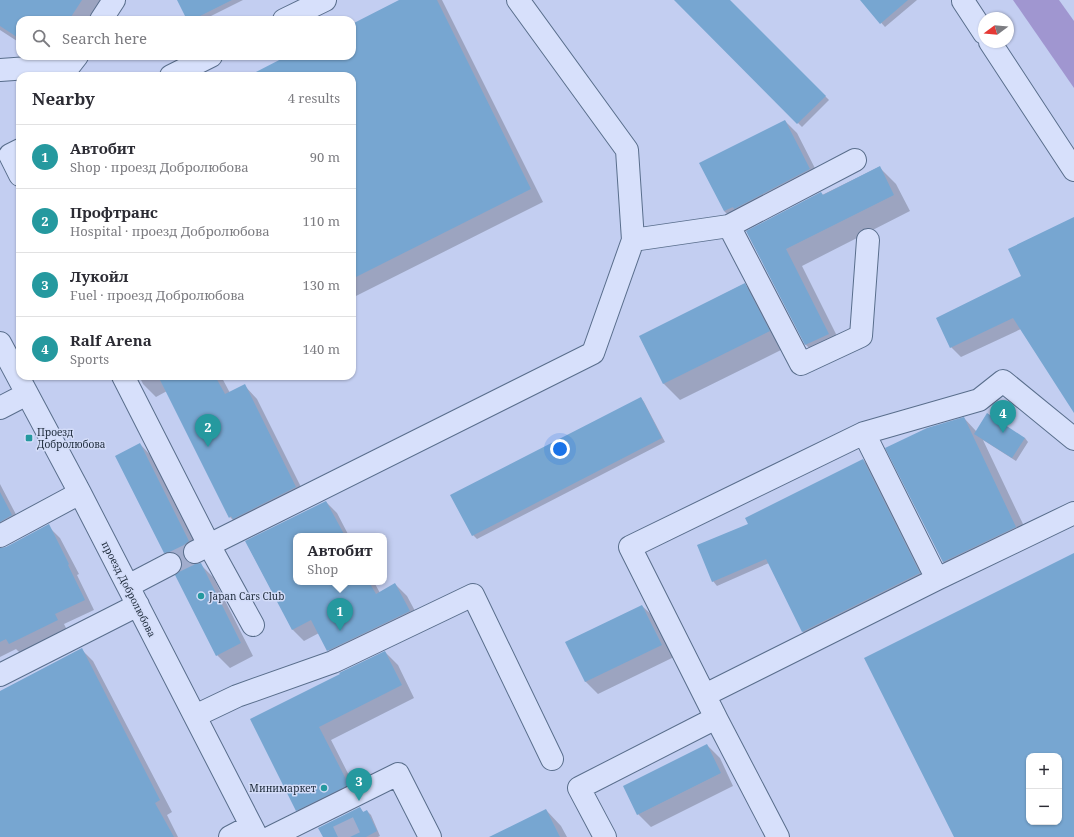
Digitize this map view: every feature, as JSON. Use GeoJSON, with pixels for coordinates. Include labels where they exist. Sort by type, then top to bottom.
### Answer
{"type":"FeatureCollection","features":[{"type":"Feature","properties":{"kind":"street"},"geometry":{"type":"LineString","coordinates":[[104,16],[114,0]]}},
{"type":"Feature","properties":{"kind":"street"},"geometry":{"type":"LineString","coordinates":[[292,16],[325,0]]}},
{"type":"Feature","properties":{"kind":"street"},"geometry":{"type":"LineString","coordinates":[[202,548],[593,353],[632,240],[628,150],[518,0]]}},
{"type":"Feature","properties":{"kind":"street"},"geometry":{"type":"LineString","coordinates":[[963,1],[978,25]]}},
{"type":"Feature","properties":{"kind":"street"},"geometry":{"type":"LineString","coordinates":[[994,48],[1074,170]]}},
{"type":"Feature","properties":{"kind":"street"},"geometry":{"type":"LineString","coordinates":[[0,70],[70,65],[73,60]]}},
{"type":"Feature","properties":{"kind":"street"},"geometry":{"type":"LineString","coordinates":[[179,72],[203,60]]}},
{"type":"Feature","properties":{"kind":"street"},"geometry":{"type":"LineString","coordinates":[[16,152],[10,155],[16,167]]}},
{"type":"Feature","properties":{"kind":"street"},"geometry":{"type":"LineString","coordinates":[[632,240],[729,226],[855,160]]}},
{"type":"Feature","properties":{"kind":"street"},"geometry":{"type":"LineString","coordinates":[[729,226],[801,364],[861,336],[868,240]]}},
{"type":"Feature","properties":{"kind":"street","name":"проезд Добролюбова"},"geometry":{"type":"LineString","coordinates":[[0,342],[16,373]]}},
{"type":"Feature","properties":{"kind":"street","name":"проезд Добролюбова"},"geometry":{"type":"LineString","coordinates":[[20,380],[80,493],[254,831]]}},
{"type":"Feature","properties":{"kind":"street"},"geometry":{"type":"LineString","coordinates":[[125,380],[202,548],[253,625]]}},
{"type":"Feature","properties":{"kind":"street"},"geometry":{"type":"LineString","coordinates":[[778,837],[630,547],[864,433],[979,400],[1003,381],[1074,439]]}},
{"type":"Feature","properties":{"kind":"street"},"geometry":{"type":"LineString","coordinates":[[0,408],[27,394]]}},
{"type":"Feature","properties":{"kind":"street"},"geometry":{"type":"LineString","coordinates":[[864,433],[937,579]]}},
{"type":"Feature","properties":{"kind":"street"},"geometry":{"type":"LineString","coordinates":[[0,536],[80,493]]}},
{"type":"Feature","properties":{"kind":"street"},"geometry":{"type":"LineString","coordinates":[[705,695],[937,579],[1074,513]]}},
{"type":"Feature","properties":{"kind":"street"},"geometry":{"type":"LineString","coordinates":[[128,586],[170,564]]}},
{"type":"Feature","properties":{"kind":"street"},"geometry":{"type":"LineString","coordinates":[[195,716],[237,696],[333,662],[473,595],[552,759]]}},
{"type":"Feature","properties":{"kind":"street"},"geometry":{"type":"LineString","coordinates":[[0,675],[138,605]]}},
{"type":"Feature","properties":{"kind":"street"},"geometry":{"type":"LineString","coordinates":[[605,837],[580,788],[716,718]]}},
{"type":"Feature","properties":{"kind":"street"},"geometry":{"type":"LineString","coordinates":[[271,837],[339,814],[398,774],[430,837]]}},
{"type":"Feature","properties":{"kind":"street"},"geometry":{"type":"LineString","coordinates":[[230,837],[254,831]]}},
{"type":"Feature","properties":{"kind":"shaded area"},"geometry":{"type":"Polygon","coordinates":[[[1013,0],[1059,0],[1074,21],[1074,88],[1013,0]]]}},
{"type":"Feature","properties":{"kind":"building"},"geometry":{"type":"Polygon","coordinates":[[[0,0],[82,0],[72,16],[16,16],[16,36],[0,26],[0,0]]]}},
{"type":"Feature","properties":{"kind":"building"},"geometry":{"type":"Polygon","coordinates":[[[177,0],[232,0],[200,16],[185,16],[177,0]]]}},
{"type":"Feature","properties":{"kind":"building"},"geometry":{"type":"Polygon","coordinates":[[[399,0],[437,0],[531,189],[356,277],[356,72],[256,72],[279,60],[356,60],[356,22],[399,0]]]}},
{"type":"Feature","properties":{"kind":"building"},"geometry":{"type":"Polygon","coordinates":[[[674,0],[730,0],[826,96],[797,124],[674,0]]]}},
{"type":"Feature","properties":{"kind":"building"},"geometry":{"type":"Polygon","coordinates":[[[860,0],[908,0],[880,24],[860,0]]]}},
{"type":"Feature","properties":{"kind":"building"},"geometry":{"type":"Polygon","coordinates":[[[785,120],[810,169],[734,209],[733,207],[724,211],[699,163],[785,120]]]}},
{"type":"Feature","properties":{"kind":"building"},"geometry":{"type":"Polygon","coordinates":[[[880,166],[894,195],[786,249],[829,334],[805,345],[746,231],[821,192],[823,195],[880,166]]]}},
{"type":"Feature","properties":{"kind":"building"},"geometry":{"type":"Polygon","coordinates":[[[1074,217],[1074,413],[1013,318],[950,348],[936,318],[1021,276],[1008,249],[1074,217]]]}},
{"type":"Feature","properties":{"kind":"building"},"geometry":{"type":"Polygon","coordinates":[[[745,283],[770,331],[663,384],[639,336],[745,283]]]}},
{"type":"Feature","properties":{"kind":"building"},"geometry":{"type":"Polygon","coordinates":[[[160,380],[217,380],[225,394],[245,384],[296,487],[233,519],[231,516],[229,518],[160,380]]]}},
{"type":"Feature","properties":{"kind":"building"},"geometry":{"type":"Polygon","coordinates":[[[641,397],[662,438],[472,536],[450,495],[641,397]]]}},
{"type":"Feature","properties":{"kind":"building"},"geometry":{"type":"Polygon","coordinates":[[[987,413],[1025,438],[1012,458],[974,434],[987,413]]]}},
{"type":"Feature","properties":{"kind":"building"},"geometry":{"type":"Polygon","coordinates":[[[964,417],[1016,527],[943,562],[885,448],[927,428],[964,417]]]}},
{"type":"Feature","properties":{"kind":"building"},"geometry":{"type":"Polygon","coordinates":[[[140,443],[189,541],[184,545],[184,557],[188,563],[201,563],[241,643],[216,656],[175,575],[181,570],[181,559],[176,553],[164,553],[115,456],[140,443]]]}},
{"type":"Feature","properties":{"kind":"building"},"geometry":{"type":"Polygon","coordinates":[[[863,459],[920,573],[802,632],[766,559],[712,582],[697,545],[748,524],[745,518],[863,459]]]}},
{"type":"Feature","properties":{"kind":"building"},"geometry":{"type":"Polygon","coordinates":[[[0,492],[12,515],[0,522],[0,492]]]}},
{"type":"Feature","properties":{"kind":"building"},"geometry":{"type":"Polygon","coordinates":[[[326,501],[343,533],[293,533],[293,585],[371,585],[376,594],[395,583],[410,611],[327,651],[311,620],[292,630],[245,541],[326,501]]]}},
{"type":"Feature","properties":{"kind":"building"},"geometry":{"type":"Polygon","coordinates":[[[49,524],[85,600],[55,614],[58,620],[9,644],[6,639],[0,642],[0,548],[6,547],[49,524]]]}},
{"type":"Feature","properties":{"kind":"building"},"geometry":{"type":"Polygon","coordinates":[[[1074,553],[1074,837],[954,837],[864,658],[1074,553]]]}},
{"type":"Feature","properties":{"kind":"building"},"geometry":{"type":"Polygon","coordinates":[[[642,605],[662,645],[585,682],[565,642],[642,605]]]}},
{"type":"Feature","properties":{"kind":"building"},"geometry":{"type":"Polygon","coordinates":[[[82,648],[160,800],[155,803],[174,837],[0,837],[0,691],[82,648]]]}},
{"type":"Feature","properties":{"kind":"building"},"geometry":{"type":"Polygon","coordinates":[[[385,651],[402,685],[319,727],[349,785],[296,811],[250,719],[385,651]]]}},
{"type":"Feature","properties":{"kind":"building"},"geometry":{"type":"Polygon","coordinates":[[[707,744],[721,773],[637,815],[623,786],[707,744]]]}},
{"type":"Feature","properties":{"kind":"building"},"geometry":{"type":"Polygon","coordinates":[[[360,807],[363,812],[367,810],[377,831],[366,837],[323,837],[318,828],[360,807]]]}},
{"type":"Feature","properties":{"kind":"building"},"geometry":{"type":"Polygon","coordinates":[[[546,809],[560,837],[489,837],[546,809]]]}},
{"type":"Feature","properties":{"kind":"tunnel"},"geometry":{"type":"LineString","coordinates":[[170,564],[195,552]]}},
{"type":"Feature","properties":{"kind":"tunnel"},"geometry":{"type":"LineString","coordinates":[[343,822],[350,837]]}},
{"type":"Feature","properties":{"kind":"place","name":"Ralf Arena"},"geometry":{"type":"Point","coordinates":[1003,433]}},
{"type":"Feature","properties":{"kind":"place","name":"Проезд Добролюбова"},"geometry":{"type":"Point","coordinates":[29,438]}},
{"type":"Feature","properties":{"kind":"place","name":"Профтранс"},"geometry":{"type":"Point","coordinates":[208,447]}},
{"type":"Feature","properties":{"kind":"place","name":"Japan Cars Club"},"geometry":{"type":"Point","coordinates":[201,596]}},
{"type":"Feature","properties":{"kind":"place","name":"Автобит"},"geometry":{"type":"Point","coordinates":[340,631]}},
{"type":"Feature","properties":{"kind":"place","name":"Минимаркет"},"geometry":{"type":"Point","coordinates":[324,788]}},
{"type":"Feature","properties":{"kind":"place","name":"Лукойл"},"geometry":{"type":"Point","coordinates":[359,801]}}]}
